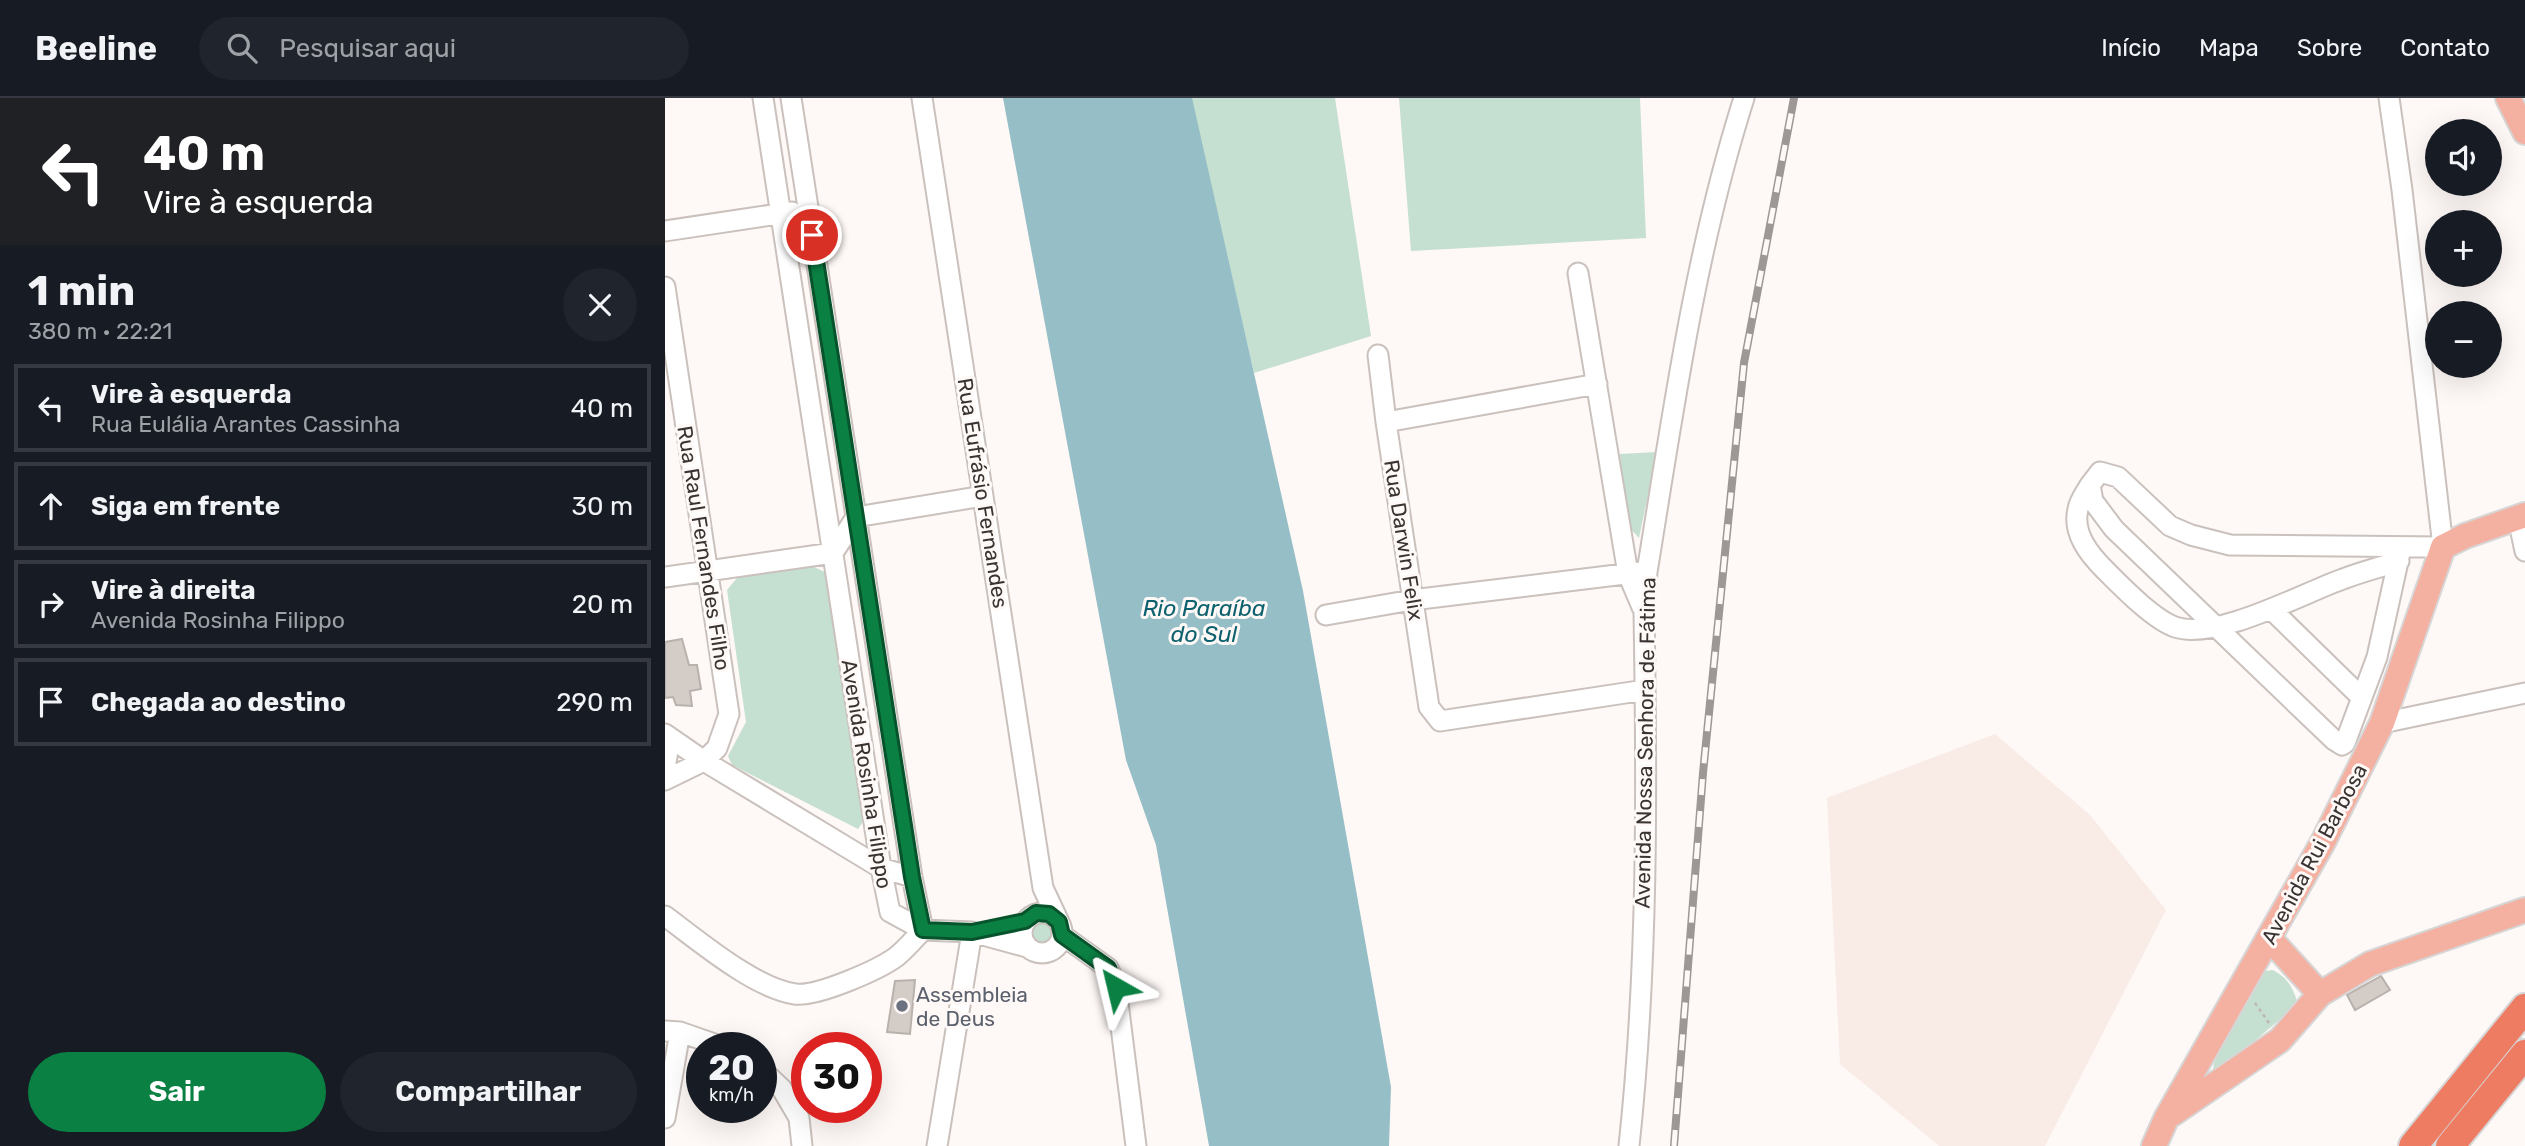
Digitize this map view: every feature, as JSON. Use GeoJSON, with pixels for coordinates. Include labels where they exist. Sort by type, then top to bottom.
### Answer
{"type":"FeatureCollection","features":[{"type":"Feature","properties":{"kind":"highway"},"geometry":{"type":"LineString","coordinates":[[2413,1146],[2525,1008]]}},
{"type":"Feature","properties":{"kind":"highway"},"geometry":{"type":"LineString","coordinates":[[2450,1146],[2525,1054]]}},
{"type":"Feature","properties":{"kind":"main road"},"geometry":{"type":"LineString","coordinates":[[2508,98],[2525,132]]}},
{"type":"Feature","properties":{"kind":"main road"},"geometry":{"type":"LineString","coordinates":[[2443,547],[2465,536],[2522,517]]}},
{"type":"Feature","properties":{"kind":"main road","name":"Avenida Rui Barbosa"},"geometry":{"type":"LineString","coordinates":[[2154,1146],[2166,1119],[2323,842],[2379,729],[2443,547]]}},
{"type":"Feature","properties":{"kind":"main road"},"geometry":{"type":"LineString","coordinates":[[2166,1119],[2280,1040],[2321,995],[2370,964],[2525,910]]}},
{"type":"Feature","properties":{"kind":"main road"},"geometry":{"type":"LineString","coordinates":[[2269,938],[2321,995]]}},
{"type":"Feature","properties":{"kind":"street","name":"Avenida Rosinha Filippo"},"geometry":{"type":"LineString","coordinates":[[763,98],[881,868],[890,912],[923,930]]}},
{"type":"Feature","properties":{"kind":"street","name":"Avenida Rosinha Filippo"},"geometry":{"type":"LineString","coordinates":[[791,98],[912,877],[923,930]]}},
{"type":"Feature","properties":{"kind":"street","name":"Rua Eufrásio Fernandes"},"geometry":{"type":"LineString","coordinates":[[922,98],[1043,888]]}},
{"type":"Feature","properties":{"kind":"street","name":"Avenida Nossa Senhora de Fátima"},"geometry":{"type":"LineString","coordinates":[[1629,1146],[1638,1066],[1643,926],[1644,611],[1637,573],[1695,289],[1733,132],[1744,98]]}},
{"type":"Feature","properties":{"kind":"street"},"geometry":{"type":"LineString","coordinates":[[2389,98],[2443,547],[2400,555],[2271,609],[2195,630],[2175,627],[2157,616],[2091,557],[2079,536],[2077,510],[2100,472],[2118,477],[2170,526],[2191,535],[2230,545],[2400,555]]}},
{"type":"Feature","properties":{"kind":"street"},"geometry":{"type":"LineString","coordinates":[[665,231],[808,209]]}},
{"type":"Feature","properties":{"kind":"street"},"geometry":{"type":"LineString","coordinates":[[1326,615],[1412,600],[1637,573],[1597,384],[1578,273]]}},
{"type":"Feature","properties":{"kind":"street","name":"Rua Raul Fernandes Filho"},"geometry":{"type":"LineString","coordinates":[[665,287],[729,714],[717,748],[704,761]]}},
{"type":"Feature","properties":{"kind":"street","name":"Rua Darwin Felix"},"geometry":{"type":"LineString","coordinates":[[1378,355],[1429,707],[1440,721],[1645,690]]}},
{"type":"Feature","properties":{"kind":"street"},"geometry":{"type":"LineString","coordinates":[[1386,422],[1597,384]]}},
{"type":"Feature","properties":{"kind":"street"},"geometry":{"type":"LineString","coordinates":[[2090,485],[2093,501],[2114,529],[2339,744],[2344,743],[2377,657],[2400,555]]}},
{"type":"Feature","properties":{"kind":"street"},"geometry":{"type":"LineString","coordinates":[[665,578],[833,553],[856,517],[983,496]]}},
{"type":"Feature","properties":{"kind":"street"},"geometry":{"type":"LineString","coordinates":[[2522,517],[2525,551]]}},
{"type":"Feature","properties":{"kind":"street"},"geometry":{"type":"LineString","coordinates":[[2271,609],[2361,697]]}},
{"type":"Feature","properties":{"kind":"street"},"geometry":{"type":"LineString","coordinates":[[2353,722],[2379,729],[2525,693]]}},
{"type":"Feature","properties":{"kind":"street"},"geometry":{"type":"LineString","coordinates":[[665,734],[704,761],[881,868],[912,877]]}},
{"type":"Feature","properties":{"kind":"street"},"geometry":{"type":"LineString","coordinates":[[665,741],[668,750],[665,769]]}},
{"type":"Feature","properties":{"kind":"street"},"geometry":{"type":"LineString","coordinates":[[665,780],[704,761]]}},
{"type":"Feature","properties":{"kind":"street"},"geometry":{"type":"LineString","coordinates":[[1027,947],[1021,932],[1043,888]]}},
{"type":"Feature","properties":{"kind":"street"},"geometry":{"type":"LineString","coordinates":[[1043,888],[1061,928],[1059,945],[1051,951]]}},
{"type":"Feature","properties":{"kind":"street"},"geometry":{"type":"LineString","coordinates":[[972,932],[1049,914],[1061,928],[1108,968],[1116,987],[1136,1146]]}},
{"type":"Feature","properties":{"kind":"street"},"geometry":{"type":"LineString","coordinates":[[665,916],[737,968],[769,985],[796,994],[829,989],[895,958],[923,930],[972,932],[1027,947],[1038,953],[1051,951],[1108,968]]}},
{"type":"Feature","properties":{"kind":"street"},"geometry":{"type":"LineString","coordinates":[[937,1146],[972,932]]}},
{"type":"Feature","properties":{"kind":"street"},"geometry":{"type":"LineString","coordinates":[[665,1118],[672,1031]]}},
{"type":"Feature","properties":{"kind":"street"},"geometry":{"type":"LineString","coordinates":[[777,1084],[799,1118],[802,1146]]}},
{"type":"Feature","properties":{"kind":"path"},"geometry":{"type":"LineString","coordinates":[[2243,986],[2280,1040]]}},
{"type":"Feature","properties":{"kind":"shaded area"},"geometry":{"type":"Polygon","coordinates":[[[1995,734],[2090,815],[2166,910],[2045,1146],[1939,1146],[1840,1064],[1827,798],[1995,734]]]}},
{"type":"Feature","properties":{"kind":"green space"},"geometry":{"type":"Polygon","coordinates":[[[1190,98],[1335,98],[1371,336],[1254,373],[1190,98]]]}},
{"type":"Feature","properties":{"kind":"green space"},"geometry":{"type":"Polygon","coordinates":[[[1399,98],[1640,98],[1646,238],[1411,251],[1399,98]]]}},
{"type":"Feature","properties":{"kind":"green space"},"geometry":{"type":"Polygon","coordinates":[[[1657,452],[1639,538],[1626,524],[1620,454],[1657,452]]]}},
{"type":"Feature","properties":{"kind":"green space"},"geometry":{"type":"Polygon","coordinates":[[[810,565],[829,574],[865,819],[858,829],[732,765],[728,756],[746,722],[727,590],[737,578],[810,565]]]}},
{"type":"Feature","properties":{"kind":"green space"},"geometry":{"type":"Polygon","coordinates":[[[1043,920],[1051,924],[1055,932],[1051,940],[1043,944],[1035,940],[1031,932],[1035,924],[1043,920]]]}},
{"type":"Feature","properties":{"kind":"green space"},"geometry":{"type":"Polygon","coordinates":[[[2273,970],[2289,984],[2298,1004],[2212,1077],[2214,1063],[2258,972],[2273,970]]]}},
{"type":"Feature","properties":{"kind":"water","name":"Rio Paraíba do Sul"},"geometry":{"type":"Polygon","coordinates":[[[1003,98],[1192,98],[1303,591],[1391,1087],[1389,1146],[1209,1146],[1156,845],[1126,760],[1003,98]]]}},
{"type":"Feature","properties":{"kind":"building"},"geometry":{"type":"Polygon","coordinates":[[[682,639],[689,665],[697,665],[701,689],[690,691],[692,706],[676,705],[673,697],[665,698],[665,642],[682,639]]]}},
{"type":"Feature","properties":{"kind":"building"},"geometry":{"type":"Polygon","coordinates":[[[2381,976],[2390,990],[2355,1010],[2347,995],[2381,976]]]}},
{"type":"Feature","properties":{"kind":"building","name":"Assembleia de Deus"},"geometry":{"type":"Polygon","coordinates":[[[915,980],[910,1034],[887,1032],[895,981],[915,980]]]}},
{"type":"Feature","properties":{"kind":"railway"},"geometry":{"type":"LineString","coordinates":[[1674,1146],[1703,773],[1744,363],[1794,98]]}},
{"type":"Feature","properties":{"kind":"place","name":"Assembleia de Deus"},"geometry":{"type":"Point","coordinates":[902,1006]}},
{"type":"Feature","properties":{"kind":"route"},"geometry":{"type":"LineString","coordinates":[[812,235],[912,877],[923,930],[972,932],[1025,921],[1036,913],[1049,914],[1059,922],[1062,935],[1108,968],[1116,987]]}}]}
